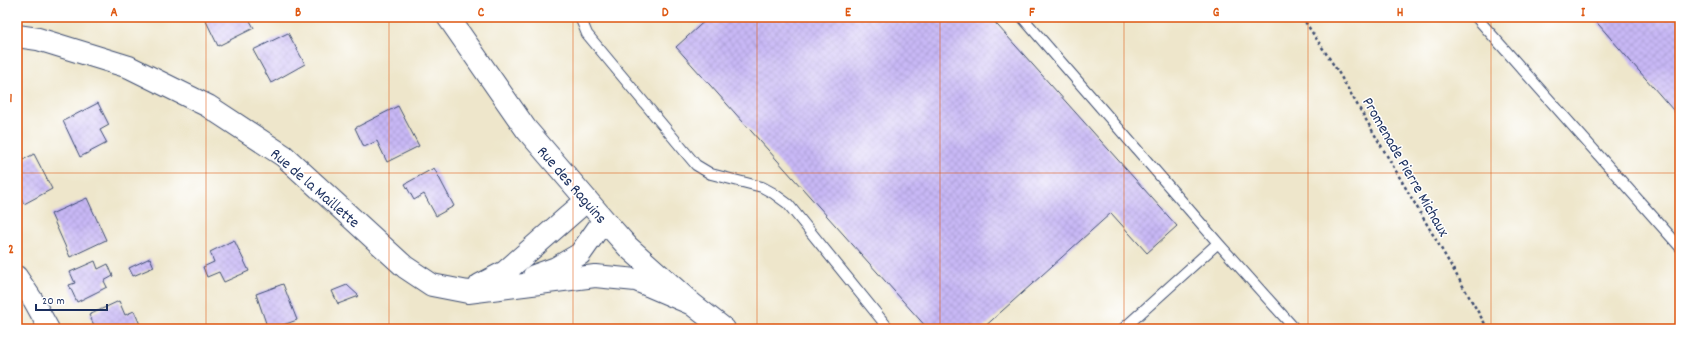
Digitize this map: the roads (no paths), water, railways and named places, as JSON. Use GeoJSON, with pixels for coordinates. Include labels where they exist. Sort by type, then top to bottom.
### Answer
{"type":"FeatureCollection","features":[{"type":"Feature","properties":{"kind":"street","name":"Rue des Raguins"},"geometry":{"type":"LineString","coordinates":[[448,17],[526,129],[604,220],[628,247],[692,304],[724,329]]}},
{"type":"Feature","properties":{"kind":"street","name":"Rue de la Maillette"},"geometry":{"type":"LineString","coordinates":[[17,36],[38,39],[129,67],[208,106],[284,156],[406,267],[432,285],[468,292],[505,287]]}},
{"type":"Feature","properties":{"kind":"street"},"geometry":{"type":"LineString","coordinates":[[468,292],[505,272],[587,200]]}},
{"type":"Feature","properties":{"kind":"street"},"geometry":{"type":"LineString","coordinates":[[505,287],[556,268],[580,254],[604,220]]}},
{"type":"Feature","properties":{"kind":"street"},"geometry":{"type":"LineString","coordinates":[[17,276],[33,300],[49,329]]}},
{"type":"Feature","properties":{"kind":"street"},"geometry":{"type":"LineString","coordinates":[[505,287],[595,276],[636,280],[692,304]]}},
{"type":"Feature","properties":{"kind":"lane"},"geometry":{"type":"LineString","coordinates":[[580,17],[587,34],[696,165],[711,174],[762,187],[788,204],[889,329]]}},
{"type":"Feature","properties":{"kind":"lane"},"geometry":{"type":"LineString","coordinates":[[1022,17],[1218,243],[1295,329]]}},
{"type":"Feature","properties":{"kind":"lane"},"geometry":{"type":"LineString","coordinates":[[1476,17],[1680,247]]}},
{"type":"Feature","properties":{"kind":"lane"},"geometry":{"type":"LineString","coordinates":[[1123,329],[1218,243]]}}]}
